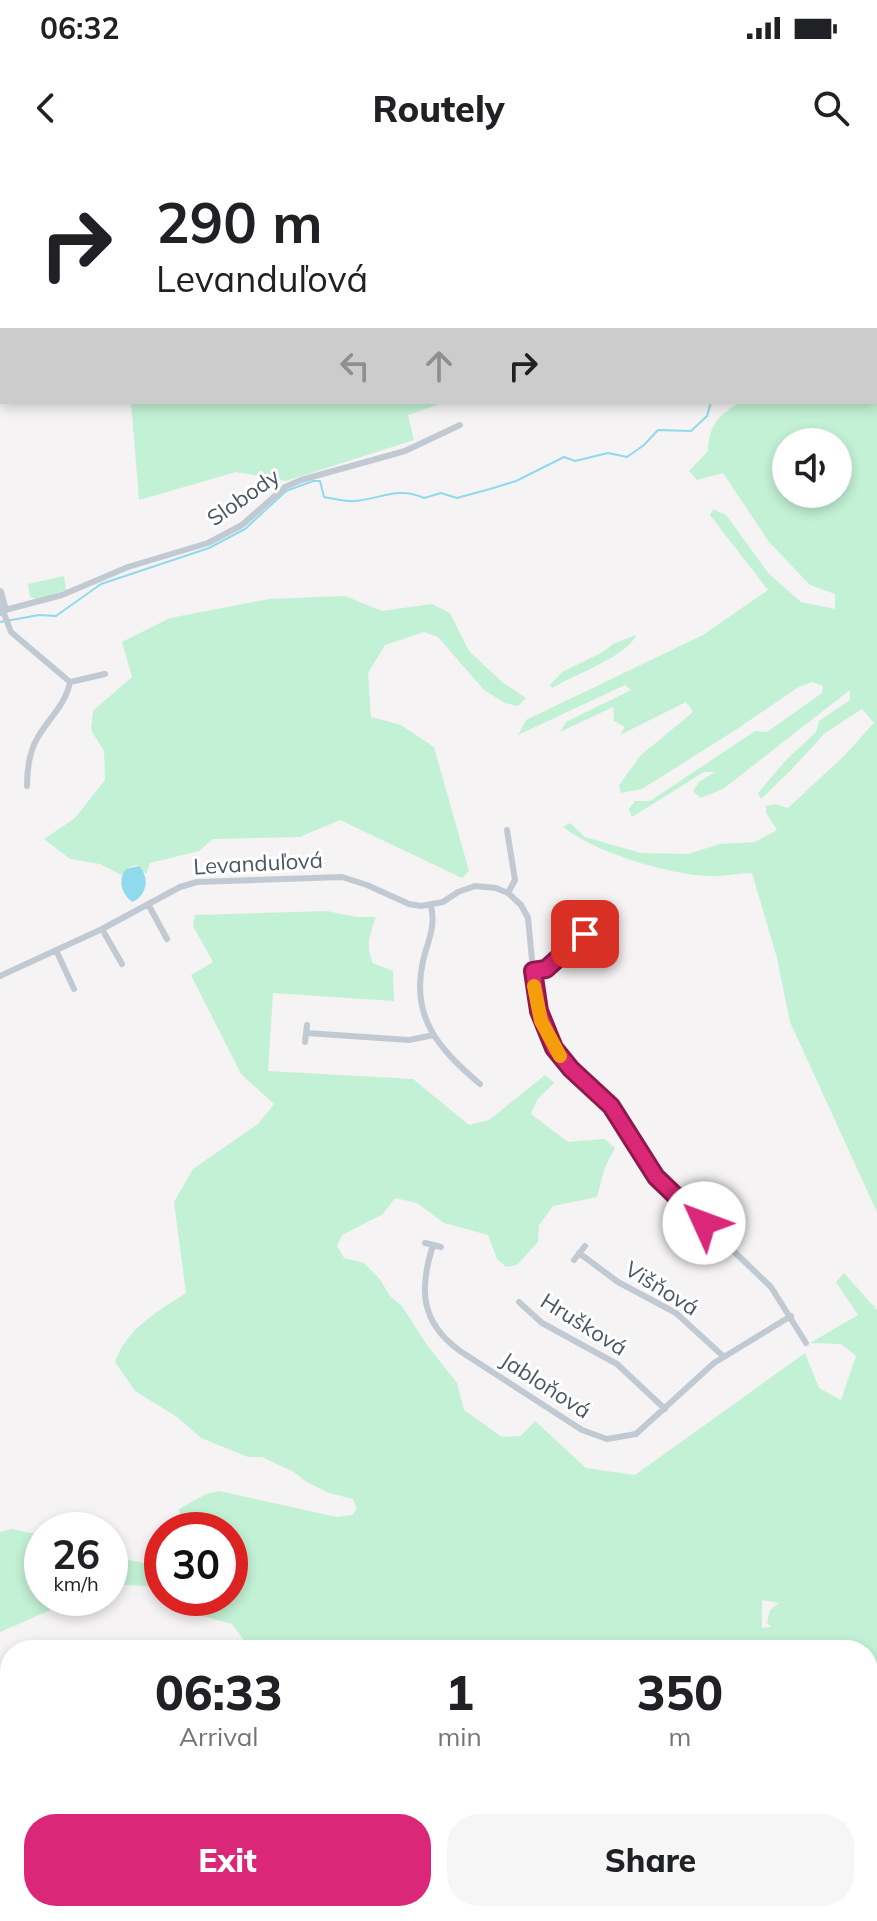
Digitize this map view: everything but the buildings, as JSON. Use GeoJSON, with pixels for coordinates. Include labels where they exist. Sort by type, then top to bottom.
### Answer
{"type":"FeatureCollection","features":[{"type":"Feature","properties":{"kind":"street","name":"Slobody"},"geometry":{"type":"LineString","coordinates":[[4,615],[128,567],[208,543],[242,525],[285,487],[405,451],[460,425]]}},
{"type":"Feature","properties":{"kind":"street"},"geometry":{"type":"LineString","coordinates":[[0,592],[4,615],[25,646],[70,682]]}},
{"type":"Feature","properties":{"kind":"street"},"geometry":{"type":"LineString","coordinates":[[70,682],[105,674]]}},
{"type":"Feature","properties":{"kind":"street"},"geometry":{"type":"LineString","coordinates":[[27,786],[33,746],[64,701],[70,682]]}},
{"type":"Feature","properties":{"kind":"street"},"geometry":{"type":"LineString","coordinates":[[507,830],[515,880],[508,893]]}},
{"type":"Feature","properties":{"kind":"street","name":"Levanduľová"},"geometry":{"type":"LineString","coordinates":[[0,976],[102,929],[180,887],[197,882],[326,876],[354,880],[409,904],[431,906]]}},
{"type":"Feature","properties":{"kind":"street"},"geometry":{"type":"LineString","coordinates":[[480,1084],[449,1057],[434,1035],[425,1013],[421,984],[423,961],[434,926],[431,906],[475,886],[489,886],[508,893],[521,905],[528,918],[536,1001],[541,1021],[563,1059],[611,1106],[656,1177],[761,1277],[791,1316],[806,1343]]}},
{"type":"Feature","properties":{"kind":"street"},"geometry":{"type":"LineString","coordinates":[[148,904],[167,939]]}},
{"type":"Feature","properties":{"kind":"street"},"geometry":{"type":"LineString","coordinates":[[102,929],[122,964]]}},
{"type":"Feature","properties":{"kind":"street"},"geometry":{"type":"LineString","coordinates":[[533,971],[546,969],[585,934]]}},
{"type":"Feature","properties":{"kind":"street"},"geometry":{"type":"LineString","coordinates":[[56,950],[74,989]]}},
{"type":"Feature","properties":{"kind":"street"},"geometry":{"type":"LineString","coordinates":[[305,1042],[307,1025]]}},
{"type":"Feature","properties":{"kind":"street"},"geometry":{"type":"LineString","coordinates":[[306,1033],[409,1040],[434,1035]]}},
{"type":"Feature","properties":{"kind":"street"},"geometry":{"type":"LineString","coordinates":[[425,1243],[441,1247]]}},
{"type":"Feature","properties":{"kind":"street","name":"Jabloňová"},"geometry":{"type":"LineString","coordinates":[[433,1245],[425,1273],[425,1303],[437,1330],[460,1351],[599,1438],[616,1439],[636,1434],[723,1356],[791,1316]]}},
{"type":"Feature","properties":{"kind":"street"},"geometry":{"type":"LineString","coordinates":[[574,1260],[585,1246]]}},
{"type":"Feature","properties":{"kind":"street","name":"Višňová"},"geometry":{"type":"LineString","coordinates":[[579,1253],[618,1282],[676,1313],[723,1356]]}},
{"type":"Feature","properties":{"kind":"street","name":"Hrušková"},"geometry":{"type":"LineString","coordinates":[[519,1302],[542,1323],[617,1364],[665,1409]]}},
{"type":"Feature","properties":{"kind":"green space"},"geometry":{"type":"Polygon","coordinates":[[[131,404],[439,404],[408,415],[414,440],[286,481],[236,472],[139,500],[131,404]]]}},
{"type":"Feature","properties":{"kind":"green space"},"geometry":{"type":"Polygon","coordinates":[[[737,404],[877,404],[877,1212],[790,1022],[777,958],[752,873],[709,876],[653,866],[594,845],[563,827],[570,823],[585,837],[641,853],[688,854],[720,844],[755,842],[777,830],[766,813],[766,806],[775,804],[788,808],[874,723],[862,709],[825,733],[761,799],[758,793],[786,760],[816,732],[819,721],[850,700],[850,690],[723,789],[700,798],[693,791],[699,782],[715,772],[704,772],[632,817],[629,809],[635,801],[650,801],[755,731],[767,732],[822,693],[823,686],[812,682],[797,688],[642,789],[621,793],[619,785],[640,756],[693,712],[686,702],[620,735],[625,727],[614,721],[613,707],[560,732],[566,722],[631,690],[625,685],[518,735],[526,720],[703,635],[768,590],[710,515],[713,509],[726,515],[769,574],[801,602],[835,609],[835,594],[810,585],[769,542],[723,473],[697,480],[689,471],[708,451],[710,434],[716,422],[737,404]]]}},
{"type":"Feature","properties":{"kind":"green space"},"geometry":{"type":"Polygon","coordinates":[[[64,576],[66,590],[37,599],[30,597],[28,584],[64,576]]]}},
{"type":"Feature","properties":{"kind":"green space"},"geometry":{"type":"Polygon","coordinates":[[[345,596],[382,611],[432,604],[450,613],[469,651],[502,682],[526,698],[518,706],[505,703],[484,690],[438,637],[424,632],[385,645],[368,673],[371,717],[401,725],[434,747],[469,871],[462,878],[340,820],[300,837],[213,839],[199,851],[150,863],[146,874],[137,865],[121,875],[100,864],[70,859],[44,839],[75,818],[105,780],[104,751],[91,730],[93,711],[132,677],[122,642],[170,618],[269,599],[345,596]]]}},
{"type":"Feature","properties":{"kind":"green space"},"geometry":{"type":"Polygon","coordinates":[[[636,635],[631,643],[612,657],[552,688],[550,685],[562,672],[636,635]]]}},
{"type":"Feature","properties":{"kind":"green space"},"geometry":{"type":"Polygon","coordinates":[[[327,911],[356,917],[376,917],[369,951],[373,963],[393,971],[394,1001],[273,993],[268,1071],[413,1079],[469,1125],[489,1120],[545,1075],[554,1083],[537,1100],[531,1114],[568,1142],[604,1139],[615,1148],[605,1167],[597,1197],[553,1206],[539,1225],[538,1242],[517,1265],[506,1267],[497,1259],[488,1235],[444,1223],[417,1203],[395,1198],[383,1214],[342,1235],[337,1246],[344,1258],[364,1263],[402,1306],[457,1383],[464,1410],[502,1437],[521,1436],[535,1421],[586,1468],[635,1475],[805,1353],[819,1388],[841,1400],[856,1356],[841,1344],[810,1343],[858,1315],[836,1282],[844,1273],[877,1310],[877,1640],[244,1640],[232,1624],[202,1616],[248,1616],[248,1512],[179,1512],[179,1509],[206,1494],[219,1491],[337,1517],[352,1515],[357,1509],[353,1499],[329,1493],[262,1457],[248,1457],[201,1438],[177,1417],[135,1391],[115,1362],[135,1330],[186,1293],[174,1202],[193,1169],[258,1124],[274,1104],[241,1074],[191,975],[213,962],[193,926],[195,915],[327,911]],[[762,1600],[762,1628],[771,1627],[767,1623],[770,1610],[779,1603],[762,1600]]]}},
{"type":"Feature","properties":{"kind":"green space"},"geometry":{"type":"Polygon","coordinates":[[[11,1529],[24,1532],[24,1616],[37,1616],[0,1632],[0,1532],[11,1529]]]}},
{"type":"Feature","properties":{"kind":"green space"},"geometry":{"type":"Polygon","coordinates":[[[128,1560],[144,1563],[144,1586],[128,1585],[128,1560]]]}},
{"type":"Feature","properties":{"kind":"water"},"geometry":{"type":"Polygon","coordinates":[[[139,866],[146,881],[144,891],[132,902],[123,891],[121,882],[126,869],[139,866]]]}},
{"type":"Feature","properties":{"kind":"waterway"},"geometry":{"type":"LineString","coordinates":[[0,622],[39,615],[56,616],[101,584],[209,548],[245,529],[286,491],[313,481],[320,481],[324,497],[343,501],[398,493],[424,498],[441,493],[457,498],[516,481],[564,457],[575,461],[608,453],[627,457],[658,430],[691,431],[707,416],[710,404]]}},
{"type":"Feature","properties":{"kind":"slow traffic"},"geometry":{"type":"LineString","coordinates":[[534,986],[541,1021],[560,1056]]}},
{"type":"Feature","properties":{"kind":"route"},"geometry":{"type":"LineString","coordinates":[[585,934],[546,969],[533,971],[541,1021],[554,1048],[571,1069],[621,1119],[646,1165],[704,1223]]}}]}
